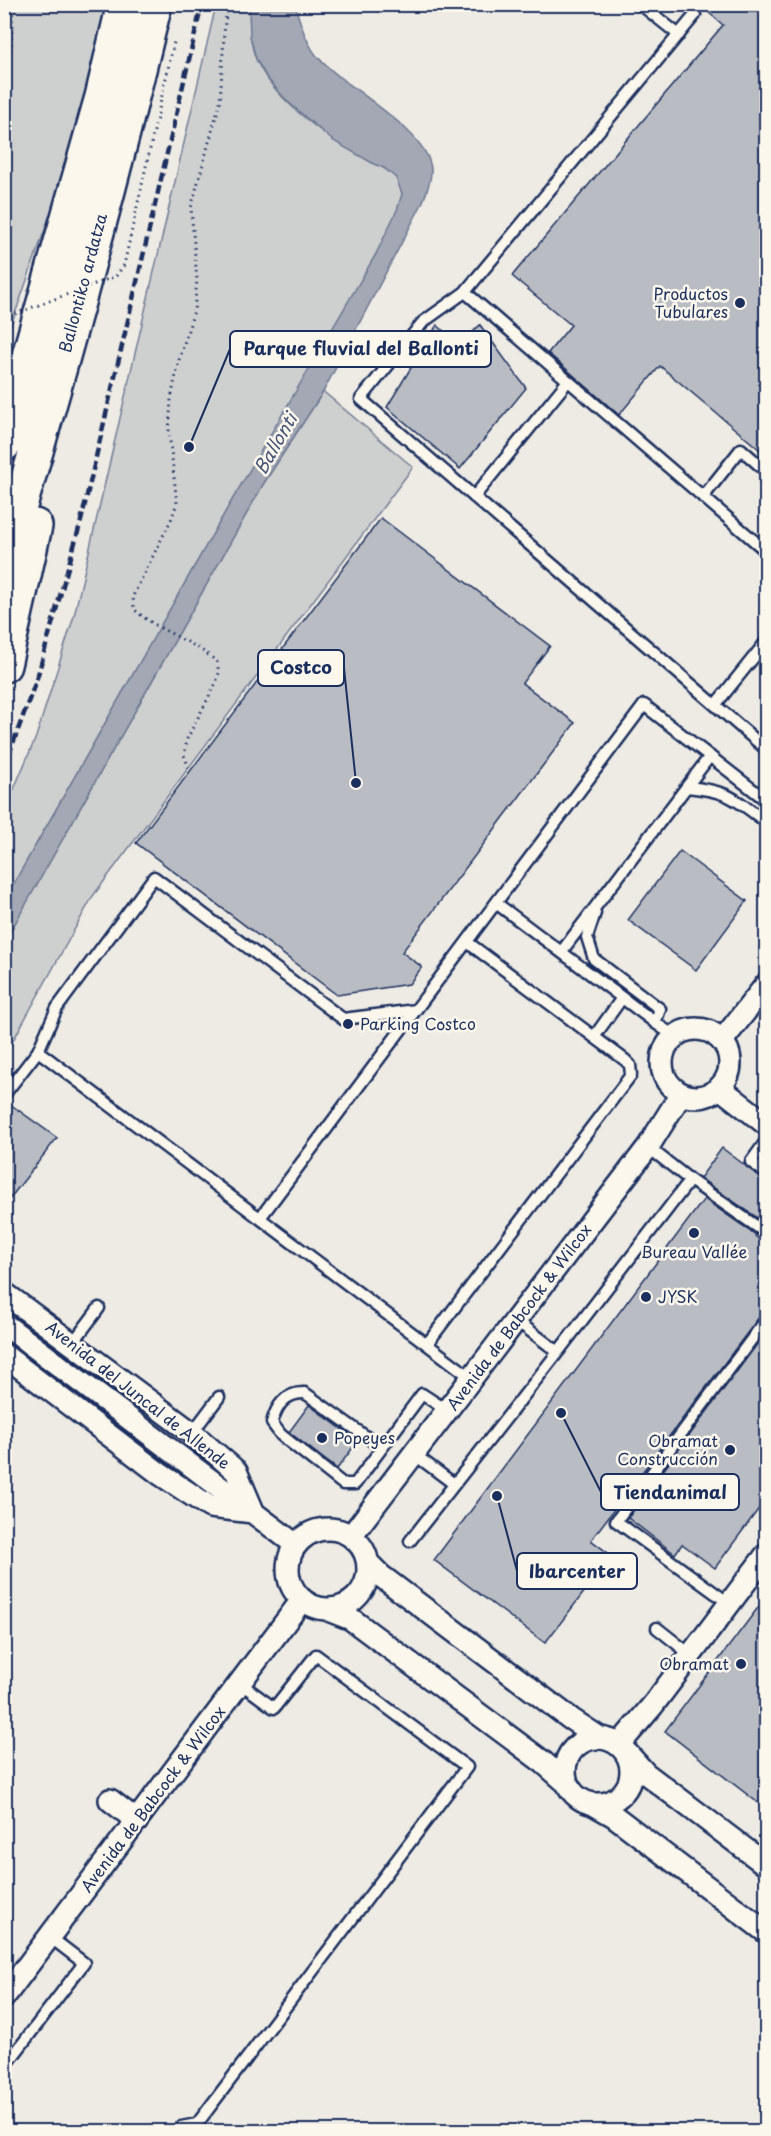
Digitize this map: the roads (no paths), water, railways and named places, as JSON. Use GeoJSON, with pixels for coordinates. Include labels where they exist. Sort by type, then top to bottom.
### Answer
{"type":"FeatureCollection","features":[{"type":"Feature","properties":{"kind":"main road","name":"Ballontiko ardatza"},"geometry":{"type":"LineString","coordinates":[[4,444],[102,97],[124,4]]}},
{"type":"Feature","properties":{"kind":"main road","name":"Ballontiko ardatza"},"geometry":{"type":"LineString","coordinates":[[4,560],[54,391],[131,104],[155,4]]}},
{"type":"Feature","properties":{"kind":"main road"},"geometry":{"type":"LineString","coordinates":[[4,416],[26,365]]}},
{"type":"Feature","properties":{"kind":"main road"},"geometry":{"type":"LineString","coordinates":[[4,665],[58,424],[54,391]]}},
{"type":"Feature","properties":{"kind":"street"},"geometry":{"type":"LineString","coordinates":[[722,1041],[766,985]]}},
{"type":"Feature","properties":{"kind":"street"},"geometry":{"type":"LineString","coordinates":[[691,1029],[700,1029],[716,1035],[722,1041],[731,1060],[726,1080],[720,1088],[701,1097],[681,1094],[666,1080],[662,1061],[669,1043],[675,1036],[691,1029]]}},
{"type":"Feature","properties":{"kind":"street"},"geometry":{"type":"LineString","coordinates":[[720,1088],[766,1124]]}},
{"type":"Feature","properties":{"kind":"street","name":"Avenida de Babcock & Wilcox"},"geometry":{"type":"LineString","coordinates":[[351,1536],[648,1147],[681,1094]]}},
{"type":"Feature","properties":{"kind":"street","name":"Avenida del Juncal de Allende"},"geometry":{"type":"LineString","coordinates":[[4,1293],[192,1433],[236,1471],[254,1512]]}},
{"type":"Feature","properties":{"kind":"street","name":"Avenida del Juncal de Allende"},"geometry":{"type":"LineString","coordinates":[[4,1324],[296,1545]]}},
{"type":"Feature","properties":{"kind":"street"},"geometry":{"type":"LineString","coordinates":[[4,1355],[160,1474],[210,1506],[254,1512]]}},
{"type":"Feature","properties":{"kind":"street"},"geometry":{"type":"LineString","coordinates":[[328,1610],[341,1607],[354,1600],[363,1590],[368,1577],[365,1552],[351,1536],[340,1530],[328,1529],[316,1530],[305,1536],[290,1556],[289,1580],[294,1591],[302,1600],[314,1607],[351,1619],[543,1762],[582,1800],[614,1816],[766,1932]]}},
{"type":"Feature","properties":{"kind":"street"},"geometry":{"type":"LineString","coordinates":[[615,1745],[691,1655],[766,1555]]}},
{"type":"Feature","properties":{"kind":"street"},"geometry":{"type":"LineString","coordinates":[[368,1563],[389,1582],[571,1719],[615,1745],[645,1773],[766,1865]]}},
{"type":"Feature","properties":{"kind":"street","name":"Avenida de Babcock & Wilcox"},"geometry":{"type":"LineString","coordinates":[[4,1997],[302,1600]]}},
{"type":"Feature","properties":{"kind":"street"},"geometry":{"type":"LineString","coordinates":[[567,1783],[565,1772],[567,1760],[573,1750],[590,1739],[615,1745],[632,1773],[629,1783],[624,1792],[615,1800],[604,1804],[593,1804]]}},
{"type":"Feature","properties":{"kind":"street"},"geometry":{"type":"LineString","coordinates":[[110,1800],[137,1821]]}},
{"type":"Feature","properties":{"kind":"lane"},"geometry":{"type":"LineString","coordinates":[[640,4],[679,35]]}},
{"type":"Feature","properties":{"kind":"lane"},"geometry":{"type":"LineString","coordinates":[[695,15],[465,292],[423,322],[361,399],[766,749]]}},
{"type":"Feature","properties":{"kind":"lane"},"geometry":{"type":"LineString","coordinates":[[465,292],[766,551]]}},
{"type":"Feature","properties":{"kind":"lane"},"geometry":{"type":"LineString","coordinates":[[474,497],[567,382]]}},
{"type":"Feature","properties":{"kind":"lane"},"geometry":{"type":"LineString","coordinates":[[703,497],[741,449],[766,471]]}},
{"type":"Feature","properties":{"kind":"lane"},"geometry":{"type":"LineString","coordinates":[[716,704],[766,642]]}},
{"type":"Feature","properties":{"kind":"lane"},"geometry":{"type":"LineString","coordinates":[[260,1218],[644,705],[766,800]]}},
{"type":"Feature","properties":{"kind":"lane"},"geometry":{"type":"LineString","coordinates":[[562,951],[710,756]]}},
{"type":"Feature","properties":{"kind":"lane"},"geometry":{"type":"LineString","coordinates":[[687,787],[731,795],[766,822]]}},
{"type":"Feature","properties":{"kind":"lane"},"geometry":{"type":"LineString","coordinates":[[4,1095],[39,1051],[57,1008],[154,877],[344,1019],[416,1010]]}},
{"type":"Feature","properties":{"kind":"lane"},"geometry":{"type":"LineString","coordinates":[[496,903],[675,1036]]}},
{"type":"Feature","properties":{"kind":"lane"},"geometry":{"type":"LineString","coordinates":[[599,904],[587,937],[594,959],[660,1009],[655,1023]]}},
{"type":"Feature","properties":{"kind":"lane"},"geometry":{"type":"LineString","coordinates":[[427,1344],[631,1075],[630,1065],[467,942]]}},
{"type":"Feature","properties":{"kind":"lane"},"geometry":{"type":"LineString","coordinates":[[594,1037],[622,998]]}},
{"type":"Feature","properties":{"kind":"lane"},"geometry":{"type":"LineString","coordinates":[[39,1051],[473,1379]]}},
{"type":"Feature","properties":{"kind":"lane"},"geometry":{"type":"LineString","coordinates":[[766,1141],[752,1162],[766,1173]]}},
{"type":"Feature","properties":{"kind":"lane"},"geometry":{"type":"LineString","coordinates":[[648,1147],[690,1180],[766,1233]]}},
{"type":"Feature","properties":{"kind":"lane"},"geometry":{"type":"LineString","coordinates":[[410,1541],[690,1180]]}},
{"type":"Feature","properties":{"kind":"lane"},"geometry":{"type":"LineString","coordinates":[[72,1344],[99,1308]]}},
{"type":"Feature","properties":{"kind":"lane"},"geometry":{"type":"LineString","coordinates":[[517,1320],[558,1352]]}},
{"type":"Feature","properties":{"kind":"lane"},"geometry":{"type":"LineString","coordinates":[[730,1604],[616,1521],[766,1320]]}},
{"type":"Feature","properties":{"kind":"lane"},"geometry":{"type":"LineString","coordinates":[[382,1448],[306,1394],[296,1393],[285,1398],[274,1412],[272,1424],[281,1435],[343,1484],[355,1484],[382,1448],[422,1394],[448,1411]]}},
{"type":"Feature","properties":{"kind":"lane"},"geometry":{"type":"LineString","coordinates":[[192,1433],[219,1397]]}},
{"type":"Feature","properties":{"kind":"lane"},"geometry":{"type":"LineString","coordinates":[[414,1454],[454,1484]]}},
{"type":"Feature","properties":{"kind":"lane"},"geometry":{"type":"LineString","coordinates":[[657,1628],[691,1655]]}},
{"type":"Feature","properties":{"kind":"lane"},"geometry":{"type":"LineString","coordinates":[[178,2132],[181,2127],[197,2124],[467,1767],[316,1655],[274,1708],[240,1683]]}},
{"type":"Feature","properties":{"kind":"lane"},"geometry":{"type":"LineString","coordinates":[[4,2068],[84,1963],[50,1937]]}},
{"type":"Feature","properties":{"kind":"water","name":"Ballonti"},"geometry":{"type":"Polygon","coordinates":[[[249,5],[295,5],[306,37],[316,55],[415,139],[426,154],[431,169],[430,182],[422,204],[323,392],[264,483],[5,941],[5,899],[231,502],[376,254],[402,194],[396,178],[384,168],[332,140],[287,101],[267,78],[256,59],[250,36],[249,5]]]}},
{"type":"Feature","properties":{"kind":"railway"},"geometry":{"type":"LineString","coordinates":[[4,768],[37,678],[81,521],[202,4]]}},
{"type":"Feature","properties":{"kind":"place","name":"Productos Tubulares"},"geometry":{"type":"Point","coordinates":[740,303]}},
{"type":"Feature","properties":{"kind":"place","name":"Parque fluvial del Ballonti"},"geometry":{"type":"Point","coordinates":[189,447]}},
{"type":"Feature","properties":{"kind":"place","name":"Costco"},"geometry":{"type":"Point","coordinates":[356,783]}},
{"type":"Feature","properties":{"kind":"place","name":"Parking Costco"},"geometry":{"type":"Point","coordinates":[348,1024]}},
{"type":"Feature","properties":{"kind":"place","name":"Bureau Vallée"},"geometry":{"type":"Point","coordinates":[694,1233]}},
{"type":"Feature","properties":{"kind":"place","name":"JYSK"},"geometry":{"type":"Point","coordinates":[646,1297]}},
{"type":"Feature","properties":{"kind":"place","name":"Tiendanimal"},"geometry":{"type":"Point","coordinates":[561,1413]}},
{"type":"Feature","properties":{"kind":"place","name":"Popeyes"},"geometry":{"type":"Point","coordinates":[322,1438]}},
{"type":"Feature","properties":{"kind":"place","name":"Obramat Construcción"},"geometry":{"type":"Point","coordinates":[730,1450]}},
{"type":"Feature","properties":{"kind":"place","name":"Ibarcenter"},"geometry":{"type":"Point","coordinates":[497,1496]}},
{"type":"Feature","properties":{"kind":"place","name":"Obramat"},"geometry":{"type":"Point","coordinates":[741,1664]}}]}
